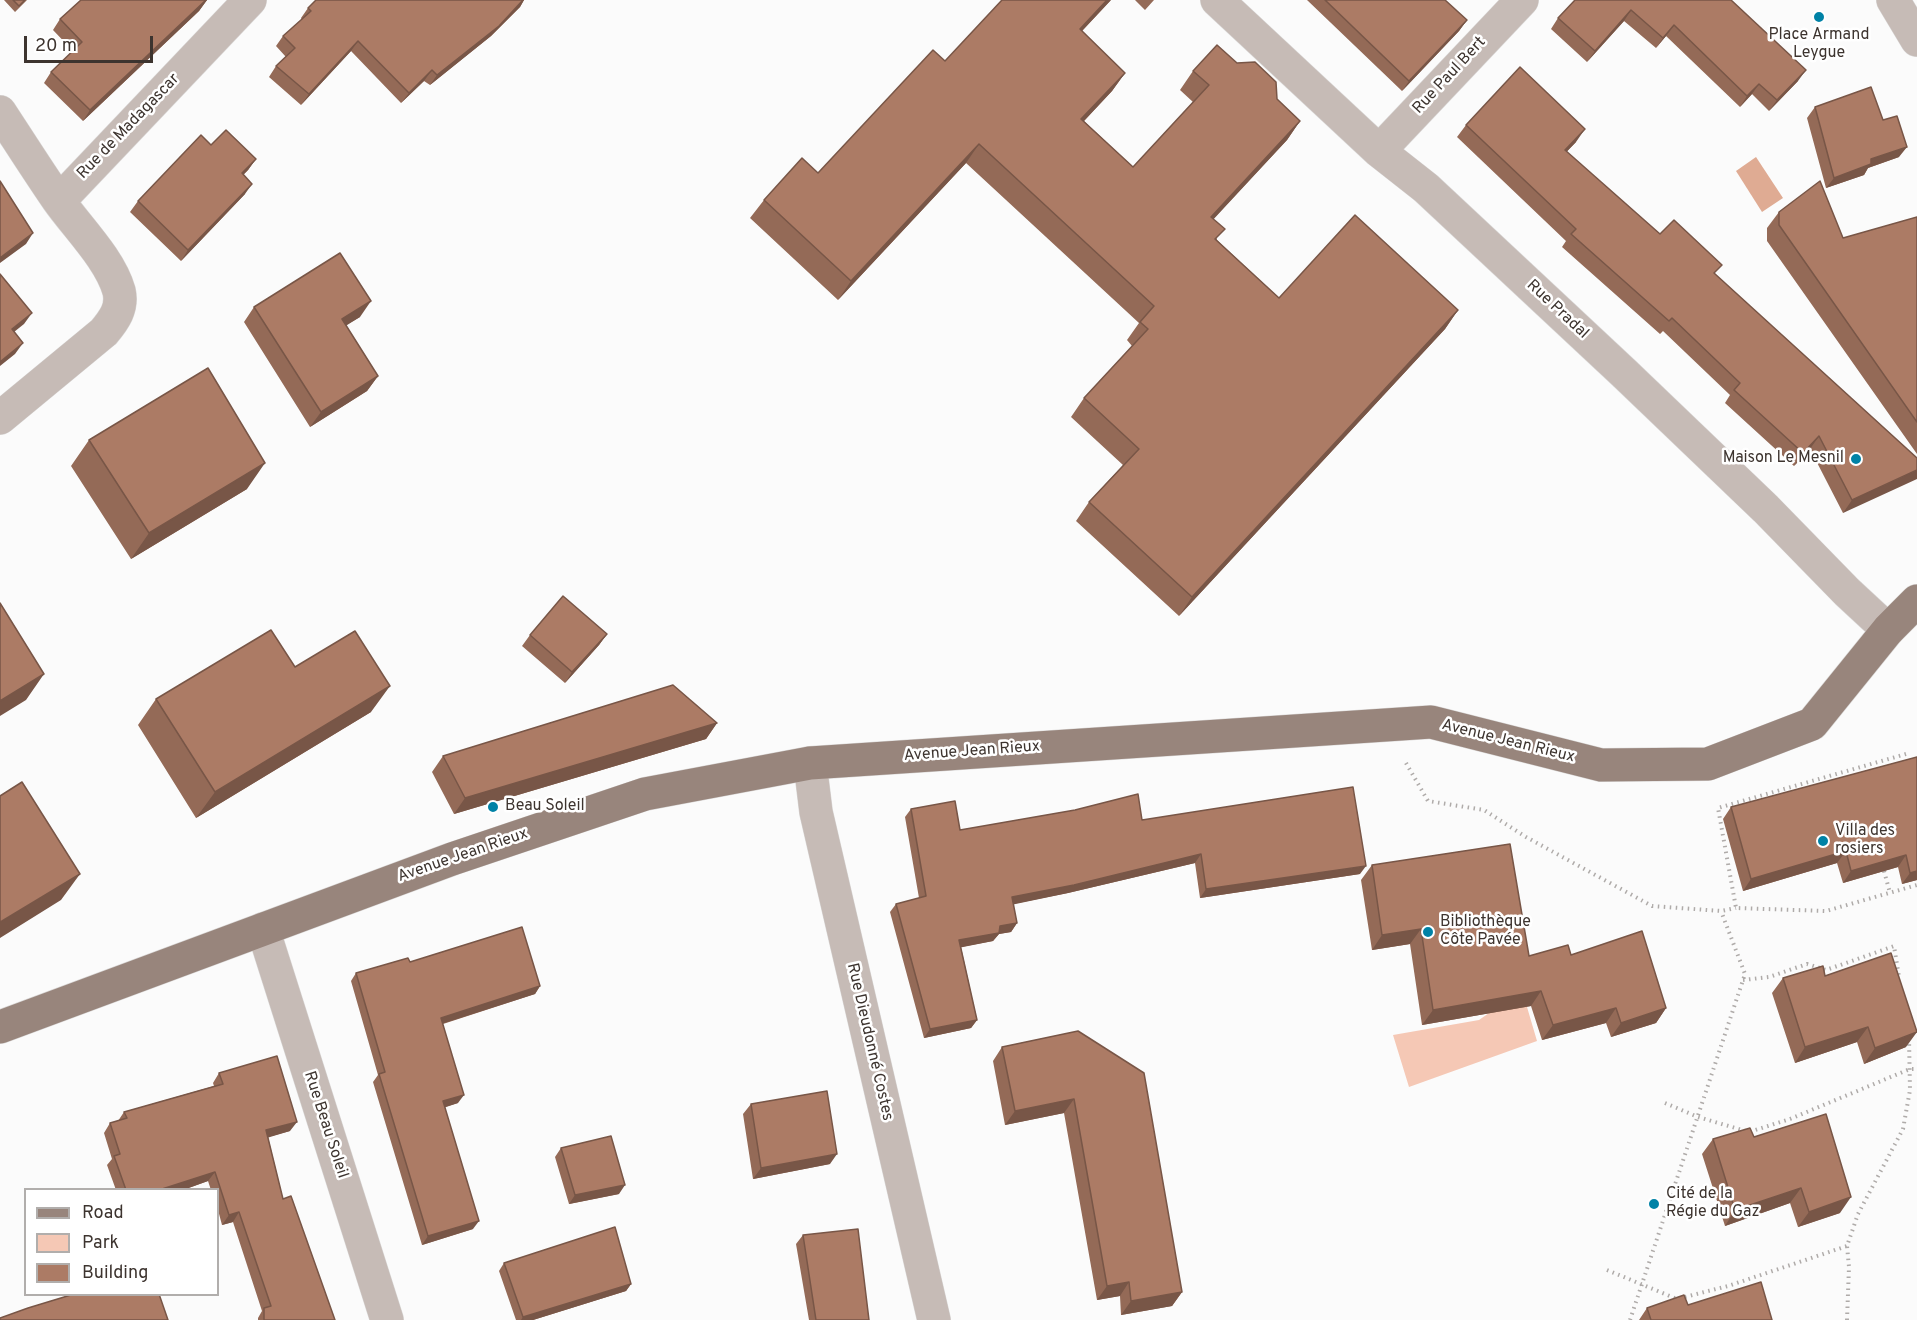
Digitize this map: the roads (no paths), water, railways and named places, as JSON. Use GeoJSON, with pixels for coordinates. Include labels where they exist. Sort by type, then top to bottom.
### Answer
{"type":"FeatureCollection","features":[{"type":"Feature","properties":{"kind":"main road","name":"Avenue Jean Rieux"},"geometry":{"type":"LineString","coordinates":[[0,1027],[481,848],[645,794],[810,762],[1431,723],[1601,765],[1708,764],[1812,724],[1888,630],[1917,601]]}},
{"type":"Feature","properties":{"kind":"street","name":"Rue de Madagascar"},"geometry":{"type":"LineString","coordinates":[[59,201],[250,0]]}},
{"type":"Feature","properties":{"kind":"street","name":"Rue Pradal"},"geometry":{"type":"LineString","coordinates":[[1217,0],[1379,151],[1426,188],[1624,372],[1888,630]]}},
{"type":"Feature","properties":{"kind":"street","name":"Rue Paul Bert"},"geometry":{"type":"LineString","coordinates":[[1379,151],[1522,0]]}},
{"type":"Feature","properties":{"kind":"street"},"geometry":{"type":"LineString","coordinates":[[1893,0],[1917,40]]}},
{"type":"Feature","properties":{"kind":"street"},"geometry":{"type":"LineString","coordinates":[[0,112],[59,201],[106,266],[119,292],[120,306],[115,319],[104,333],[0,418]]}},
{"type":"Feature","properties":{"kind":"street","name":"Rue Dieudonné Costes"},"geometry":{"type":"LineString","coordinates":[[810,762],[816,812],[934,1320]]}},
{"type":"Feature","properties":{"kind":"street","name":"Rue Beau Soleil"},"geometry":{"type":"LineString","coordinates":[[263,929],[387,1320]]}},
{"type":"Feature","properties":{"kind":"place","name":"Place Armand Leygue"},"geometry":{"type":"Point","coordinates":[1819,17]}},
{"type":"Feature","properties":{"kind":"place","name":"Maison Le Mesnil"},"geometry":{"type":"Point","coordinates":[1856,459]}},
{"type":"Feature","properties":{"kind":"place","name":"Beau Soleil"},"geometry":{"type":"Point","coordinates":[493,807]}},
{"type":"Feature","properties":{"kind":"place","name":"Villa des rosiers"},"geometry":{"type":"Point","coordinates":[1823,841]}},
{"type":"Feature","properties":{"kind":"place","name":"Bibliothèque Côte Pavée"},"geometry":{"type":"Point","coordinates":[1428,932]}},
{"type":"Feature","properties":{"kind":"place","name":"Cité de la Régie du Gaz"},"geometry":{"type":"Point","coordinates":[1654,1204]}}]}
